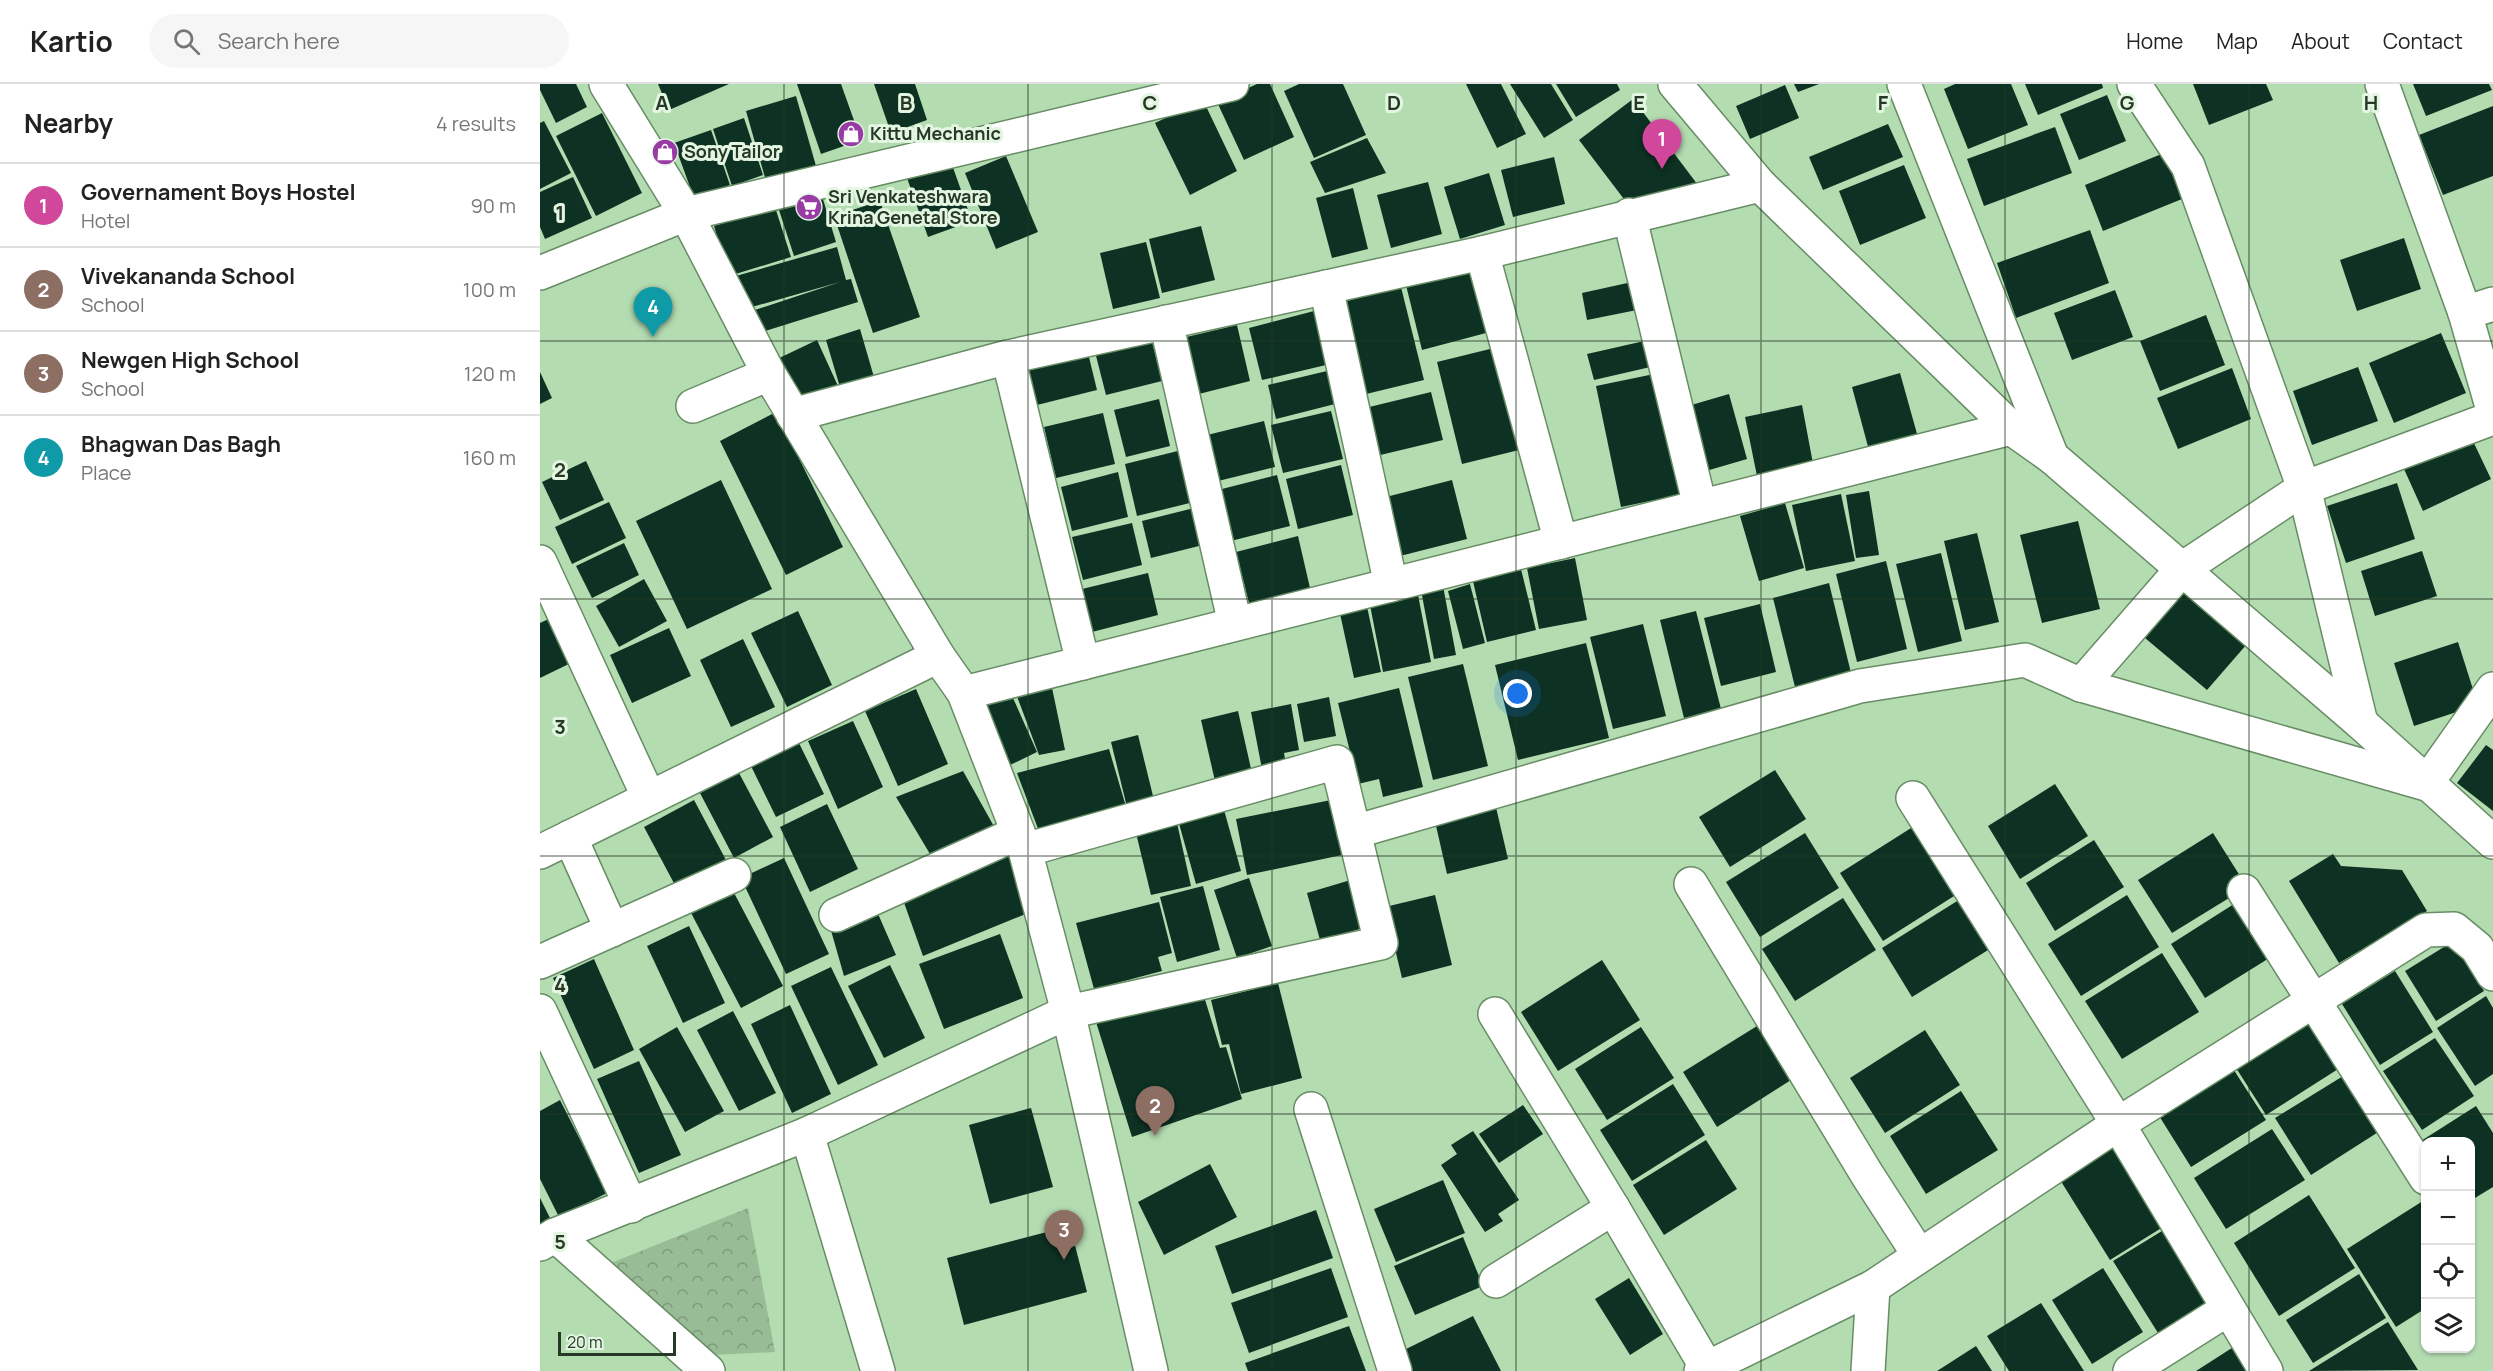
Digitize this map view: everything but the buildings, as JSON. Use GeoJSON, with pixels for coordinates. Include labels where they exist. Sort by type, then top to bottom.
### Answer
{"type":"FeatureCollection","features":[{"type":"Feature","properties":{"kind":"street"},"geometry":{"type":"LineString","coordinates":[[606,84],[686,214],[769,374],[793,415],[938,656],[964,693],[1022,841],[1068,1012],[1152,1371]]}},
{"type":"Feature","properties":{"kind":"street"},"geometry":{"type":"LineString","coordinates":[[540,273],[686,214],[1232,84]]}},
{"type":"Feature","properties":{"kind":"street"},"geometry":{"type":"LineString","coordinates":[[1675,84],[1760,185],[2011,428],[2052,457],[2361,723],[2493,842]]}},
{"type":"Feature","properties":{"kind":"street"},"geometry":{"type":"LineString","coordinates":[[1904,84],[2052,457]]}},
{"type":"Feature","properties":{"kind":"street"},"geometry":{"type":"LineString","coordinates":[[2134,84],[2188,166],[2304,489],[2361,723]]}},
{"type":"Feature","properties":{"kind":"street"},"geometry":{"type":"LineString","coordinates":[[2382,84],[2479,308],[2493,410]]}},
{"type":"Feature","properties":{"kind":"street"},"geometry":{"type":"LineString","coordinates":[[793,415],[1008,357],[1482,252],[1760,185]]}},
{"type":"Feature","properties":{"kind":"street"},"geometry":{"type":"LineString","coordinates":[[1629,215],[1700,506]]}},
{"type":"Feature","properties":{"kind":"street"},"geometry":{"type":"LineString","coordinates":[[1482,252],[1561,542]]}},
{"type":"Feature","properties":{"kind":"street"},"geometry":{"type":"LineString","coordinates":[[1326,287],[1391,585]]}},
{"type":"Feature","properties":{"kind":"street"},"geometry":{"type":"LineString","coordinates":[[1166,322],[1235,624]]}},
{"type":"Feature","properties":{"kind":"street"},"geometry":{"type":"LineString","coordinates":[[1008,357],[1083,663]]}},
{"type":"Feature","properties":{"kind":"street"},"geometry":{"type":"LineString","coordinates":[[693,406],[769,374]]}},
{"type":"Feature","properties":{"kind":"street"},"geometry":{"type":"LineString","coordinates":[[2080,685],[2182,569],[2304,489],[2493,418]]}},
{"type":"Feature","properties":{"kind":"street"},"geometry":{"type":"LineString","coordinates":[[964,693],[2011,428]]}},
{"type":"Feature","properties":{"kind":"street"},"geometry":{"type":"LineString","coordinates":[[540,562],[649,798]]}},
{"type":"Feature","properties":{"kind":"street"},"geometry":{"type":"LineString","coordinates":[[540,852],[938,656]]}},
{"type":"Feature","properties":{"kind":"street"},"geometry":{"type":"LineString","coordinates":[[1354,832],[1860,686],[2025,660],[2080,685],[2426,784]]}},
{"type":"Feature","properties":{"kind":"street"},"geometry":{"type":"LineString","coordinates":[[2426,784],[2493,689]]}},
{"type":"Feature","properties":{"kind":"street"},"geometry":{"type":"LineString","coordinates":[[708,1371],[548,1240],[807,1134],[1068,1012],[1381,943],[1337,762],[1022,841],[836,915]]}},
{"type":"Feature","properties":{"kind":"street"},"geometry":{"type":"LineString","coordinates":[[1913,798],[2118,1124],[2266,1371]]}},
{"type":"Feature","properties":{"kind":"street"},"geometry":{"type":"LineString","coordinates":[[570,837],[612,930]]}},
{"type":"Feature","properties":{"kind":"street"},"geometry":{"type":"LineString","coordinates":[[540,962],[734,875]]}},
{"type":"Feature","properties":{"kind":"street"},"geometry":{"type":"LineString","coordinates":[[1691,884],[1868,1176],[1919,1255]]}},
{"type":"Feature","properties":{"kind":"street"},"geometry":{"type":"LineString","coordinates":[[2244,891],[2421,1170]]}},
{"type":"Feature","properties":{"kind":"street"},"geometry":{"type":"LineString","coordinates":[[1495,1014],[1614,1208],[1704,1369],[1873,1287],[2118,1124],[2426,930],[2454,929],[2477,948],[2493,974]]}},
{"type":"Feature","properties":{"kind":"street"},"geometry":{"type":"LineString","coordinates":[[540,1011],[631,1206]]}},
{"type":"Feature","properties":{"kind":"street"},"geometry":{"type":"LineString","coordinates":[[1311,1109],[1395,1371]]}},
{"type":"Feature","properties":{"kind":"street"},"geometry":{"type":"LineString","coordinates":[[807,1134],[878,1371]]}},
{"type":"Feature","properties":{"kind":"street"},"geometry":{"type":"LineString","coordinates":[[1496,1281],[1614,1208]]}},
{"type":"Feature","properties":{"kind":"street"},"geometry":{"type":"LineString","coordinates":[[1868,1371],[1873,1287]]}},
{"type":"Feature","properties":{"kind":"street"},"geometry":{"type":"LineString","coordinates":[[2130,1371],[2228,1309]]}},
{"type":"Feature","properties":{"kind":"green space"},"geometry":{"type":"Polygon","coordinates":[[[748,1208],[775,1352],[713,1355],[601,1267],[748,1208]]]}},
{"type":"Feature","properties":{"kind":"place","name":"Kittu Mechanic"},"geometry":{"type":"Point","coordinates":[851,134]}},
{"type":"Feature","properties":{"kind":"place","name":"Sony Tailor"},"geometry":{"type":"Point","coordinates":[665,152]}},
{"type":"Feature","properties":{"kind":"place","name":"Governament Boys Hostel"},"geometry":{"type":"Point","coordinates":[1662,169]}},
{"type":"Feature","properties":{"kind":"place","name":"Sri Venkateshwara Krina Genetal Store"},"geometry":{"type":"Point","coordinates":[809,207]}},
{"type":"Feature","properties":{"kind":"place","name":"Bhagwan Das Bagh"},"geometry":{"type":"Point","coordinates":[653,337]}},
{"type":"Feature","properties":{"kind":"place","name":"Vivekananda School"},"geometry":{"type":"Point","coordinates":[1155,1136]}},
{"type":"Feature","properties":{"kind":"place","name":"Newgen High School"},"geometry":{"type":"Point","coordinates":[1064,1260]}}]}
